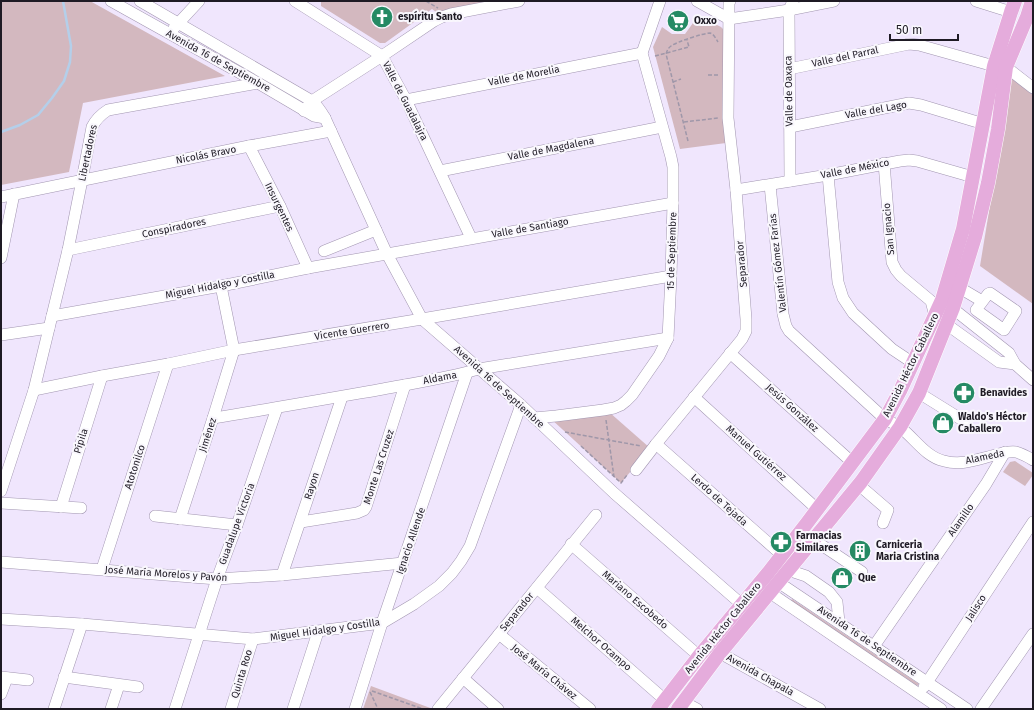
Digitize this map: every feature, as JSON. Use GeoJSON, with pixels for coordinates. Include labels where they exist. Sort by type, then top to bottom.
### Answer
{"type":"FeatureCollection","features":[{"type":"Feature","properties":{"kind":"main road","name":"Avenida Héctor Caballero"},"geometry":{"type":"LineString","coordinates":[[942,303],[960,288],[975,237],[988,183],[998,129],[1000,67],[1032,1]]}},
{"type":"Feature","properties":{"kind":"main road","name":"Avenida Héctor Caballero"},"geometry":{"type":"LineString","coordinates":[[681,705],[720,653],[752,614],[772,582],[782,555],[808,523],[885,419],[942,303],[963,229],[984,124],[1000,67],[1013,7]]}},
{"type":"Feature","properties":{"kind":"main road","name":"Avenida Héctor Caballero"},"geometry":{"type":"LineString","coordinates":[[662,705],[699,656],[758,584],[772,582],[788,570],[859,485],[900,427],[919,394],[947,325],[942,303]]}},
{"type":"Feature","properties":{"kind":"main road"},"geometry":{"type":"LineString","coordinates":[[808,523],[816,537]]}},
{"type":"Feature","properties":{"kind":"street","name":"Avenida 16 de Septiembre"},"geometry":{"type":"LineString","coordinates":[[111,1],[314,116],[325,118]]}},
{"type":"Feature","properties":{"kind":"street","name":"Avenida 16 de Septiembre"},"geometry":{"type":"LineString","coordinates":[[140,1],[312,101],[320,109],[387,254],[422,319],[521,406],[614,493],[752,614]]}},
{"type":"Feature","properties":{"kind":"street"},"geometry":{"type":"LineString","coordinates":[[169,33],[199,1]]}},
{"type":"Feature","properties":{"kind":"street"},"geometry":{"type":"LineString","coordinates":[[304,110],[312,101],[434,21],[451,14],[519,1]]}},
{"type":"Feature","properties":{"kind":"street"},"geometry":{"type":"LineString","coordinates":[[642,53],[660,1]]}},
{"type":"Feature","properties":{"kind":"street"},"geometry":{"type":"LineString","coordinates":[[697,1],[729,19],[791,6],[834,1]]}},
{"type":"Feature","properties":{"kind":"street"},"geometry":{"type":"LineString","coordinates":[[729,19],[730,1]]}},
{"type":"Feature","properties":{"kind":"street"},"geometry":{"type":"LineString","coordinates":[[976,1],[1013,7]]}},
{"type":"Feature","properties":{"kind":"street","name":"Valle de Guadalajra"},"geometry":{"type":"LineString","coordinates":[[301,2],[382,56],[406,100],[471,238]]}},
{"type":"Feature","properties":{"kind":"street","name":"Valle de Oaxaca"},"geometry":{"type":"LineString","coordinates":[[790,181],[789,69],[791,6]]}},
{"type":"Feature","properties":{"kind":"street","name":"Separador"},"geometry":{"type":"LineString","coordinates":[[636,470],[730,354],[746,331],[736,190],[728,118],[729,19]]}},
{"type":"Feature","properties":{"kind":"street","name":"Valle del Parral"},"geometry":{"type":"LineString","coordinates":[[789,69],[909,44],[919,45],[1000,67]]}},
{"type":"Feature","properties":{"kind":"street","name":"Valle de Morelia"},"geometry":{"type":"LineString","coordinates":[[406,100],[642,53]]}},
{"type":"Feature","properties":{"kind":"street","name":"15 de Septiembre"},"geometry":{"type":"LineString","coordinates":[[534,418],[614,408],[621,405],[632,395],[659,356],[668,338],[673,167],[642,53]]}},
{"type":"Feature","properties":{"kind":"street"},"geometry":{"type":"LineString","coordinates":[[1000,67],[1033,88]]}},
{"type":"Feature","properties":{"kind":"street","name":"Libertadores"},"geometry":{"type":"LineString","coordinates":[[1,491],[34,390],[68,250],[92,128],[95,121],[101,114],[108,110],[258,83]]}},
{"type":"Feature","properties":{"kind":"street","name":"Valle del Lago"},"geometry":{"type":"LineString","coordinates":[[790,127],[909,103],[921,105],[984,124]]}},
{"type":"Feature","properties":{"kind":"street","name":"Valle de Magdalena"},"geometry":{"type":"LineString","coordinates":[[440,171],[662,127]]}},
{"type":"Feature","properties":{"kind":"street","name":"Nicolás Bravo"},"geometry":{"type":"LineString","coordinates":[[1,197],[249,146],[331,131]]}},
{"type":"Feature","properties":{"kind":"street","name":"Insurgentes"},"geometry":{"type":"LineString","coordinates":[[249,146],[280,206],[308,268]]}},
{"type":"Feature","properties":{"kind":"street","name":"Valle de México"},"geometry":{"type":"LineString","coordinates":[[736,190],[828,175],[904,160],[917,161],[973,177]]}},
{"type":"Feature","properties":{"kind":"street","name":"San Ignacio"},"geometry":{"type":"LineString","coordinates":[[884,163],[892,262],[896,270],[901,276],[942,303],[1009,353],[1015,364],[1033,379]]}},
{"type":"Feature","properties":{"kind":"street"},"geometry":{"type":"LineString","coordinates":[[828,175],[838,282],[843,298],[853,313],[892,349],[913,363]]}},
{"type":"Feature","properties":{"kind":"street","name":"Valentín Gómez Farías"},"geometry":{"type":"LineString","coordinates":[[770,184],[783,314],[786,326],[789,331],[885,419],[900,427]]}},
{"type":"Feature","properties":{"kind":"street"},"geometry":{"type":"LineString","coordinates":[[1,258],[14,194]]}},
{"type":"Feature","properties":{"kind":"street","name":"Valle de Santiago"},"geometry":{"type":"LineString","coordinates":[[387,254],[673,202]]}},
{"type":"Feature","properties":{"kind":"street","name":"Conspiradores"},"geometry":{"type":"LineString","coordinates":[[68,250],[280,206]]}},
{"type":"Feature","properties":{"kind":"street"},"geometry":{"type":"LineString","coordinates":[[324,251],[376,230]]}},
{"type":"Feature","properties":{"kind":"street","name":"Miguel Hidalgo y Costilla"},"geometry":{"type":"LineString","coordinates":[[52,316],[221,286],[308,268],[387,254]]}},
{"type":"Feature","properties":{"kind":"street","name":"Vicente Guerrero"},"geometry":{"type":"LineString","coordinates":[[34,390],[234,350],[671,276]]}},
{"type":"Feature","properties":{"kind":"street"},"geometry":{"type":"LineString","coordinates":[[221,286],[234,350]]}},
{"type":"Feature","properties":{"kind":"street"},"geometry":{"type":"LineString","coordinates":[[960,288],[982,301]]}},
{"type":"Feature","properties":{"kind":"street","name":"San Ignacio"},"geometry":{"type":"LineString","coordinates":[[935,316],[999,362],[1015,364]]}},
{"type":"Feature","properties":{"kind":"street"},"geometry":{"type":"LineString","coordinates":[[1,335],[49,328]]}},
{"type":"Feature","properties":{"kind":"street","name":"Aldama"},"geometry":{"type":"LineString","coordinates":[[213,418],[405,385],[467,373],[479,369],[668,338]]}},
{"type":"Feature","properties":{"kind":"street","name":"Jiménez"},"geometry":{"type":"LineString","coordinates":[[180,519],[234,350]]}},
{"type":"Feature","properties":{"kind":"street","name":"Jesús González"},"geometry":{"type":"LineString","coordinates":[[730,354],[853,463]]}},
{"type":"Feature","properties":{"kind":"street","name":"Atotonilco"},"geometry":{"type":"LineString","coordinates":[[102,569],[168,364]]}},
{"type":"Feature","properties":{"kind":"street","name":"Ignacio Allende"},"geometry":{"type":"LineString","coordinates":[[356,709],[382,623],[467,373]]}},
{"type":"Feature","properties":{"kind":"street","name":"Pípila"},"geometry":{"type":"LineString","coordinates":[[61,507],[102,376]]}},
{"type":"Feature","properties":{"kind":"street","name":"Monte Las Cruzez"},"geometry":{"type":"LineString","coordinates":[[301,522],[357,513],[364,510],[405,385]]}},
{"type":"Feature","properties":{"kind":"street"},"geometry":{"type":"LineString","coordinates":[[919,394],[964,422]]}},
{"type":"Feature","properties":{"kind":"street","name":"Rayon"},"geometry":{"type":"LineString","coordinates":[[282,576],[342,396]]}},
{"type":"Feature","properties":{"kind":"street","name":"Manuel Gutiérrez"},"geometry":{"type":"LineString","coordinates":[[694,397],[817,509]]}},
{"type":"Feature","properties":{"kind":"street","name":"Miguel Hidalgo y Costilla"},"geometry":{"type":"LineString","coordinates":[[1,619],[82,624],[253,639],[382,623],[425,597],[452,573],[461,561],[470,546],[521,406]]}},
{"type":"Feature","properties":{"kind":"street","name":"Guadalupe Victoria"},"geometry":{"type":"LineString","coordinates":[[175,709],[217,579],[277,408]]}},
{"type":"Feature","properties":{"kind":"street","name":"Alameda"},"geometry":{"type":"LineString","coordinates":[[900,427],[920,447],[943,461],[967,463],[1005,452],[1024,454],[1033,460]]}},
{"type":"Feature","properties":{"kind":"street","name":"Lerdo de Tejada"},"geometry":{"type":"LineString","coordinates":[[654,446],[782,555]]}},
{"type":"Feature","properties":{"kind":"street","name":"Alamillo"},"geometry":{"type":"LineString","coordinates":[[874,646],[982,491],[1005,452]]}},
{"type":"Feature","properties":{"kind":"street"},"geometry":{"type":"LineString","coordinates":[[859,485],[888,510],[883,523]]}},
{"type":"Feature","properties":{"kind":"street"},"geometry":{"type":"LineString","coordinates":[[1,503],[81,508]]}},
{"type":"Feature","properties":{"kind":"street","name":"Separador"},"geometry":{"type":"LineString","coordinates":[[438,709],[596,515]]}},
{"type":"Feature","properties":{"kind":"street"},"geometry":{"type":"LineString","coordinates":[[155,516],[237,525]]}},
{"type":"Feature","properties":{"kind":"street","name":"Jalisco"},"geometry":{"type":"LineString","coordinates":[[920,694],[1033,522]]}},
{"type":"Feature","properties":{"kind":"street"},"geometry":{"type":"LineString","coordinates":[[816,537],[862,572]]}},
{"type":"Feature","properties":{"kind":"street","name":"Mariano Escobedo"},"geometry":{"type":"LineString","coordinates":[[571,544],[699,656]]}},
{"type":"Feature","properties":{"kind":"street","name":"José María Morelos y Pavón"},"geometry":{"type":"LineString","coordinates":[[1,562],[217,579],[282,576],[403,563]]}},
{"type":"Feature","properties":{"kind":"street"},"geometry":{"type":"LineString","coordinates":[[788,570],[806,576],[829,592],[837,602],[839,622]]}},
{"type":"Feature","properties":{"kind":"street","name":"Avenida 16 de Septiembre"},"geometry":{"type":"LineString","coordinates":[[772,582],[839,622],[967,709]]}},
{"type":"Feature","properties":{"kind":"street","name":"Avenida 16 de Septiembre"},"geometry":{"type":"LineString","coordinates":[[772,582],[936,707]]}},
{"type":"Feature","properties":{"kind":"street","name":"Melchor Ocampo"},"geometry":{"type":"LineString","coordinates":[[537,588],[662,705]]}},
{"type":"Feature","properties":{"kind":"street"},"geometry":{"type":"LineString","coordinates":[[54,709],[82,624]]}},
{"type":"Feature","properties":{"kind":"street"},"geometry":{"type":"LineString","coordinates":[[293,709],[318,632]]}},
{"type":"Feature","properties":{"kind":"street","name":"José María Chávez"},"geometry":{"type":"LineString","coordinates":[[499,634],[590,709]]}},
{"type":"Feature","properties":{"kind":"street"},"geometry":{"type":"LineString","coordinates":[[981,709],[1033,634]]}},
{"type":"Feature","properties":{"kind":"street","name":"Quinta Roo"},"geometry":{"type":"LineString","coordinates":[[231,709],[253,639]]}},
{"type":"Feature","properties":{"kind":"street","name":"Avenida Chapala"},"geometry":{"type":"LineString","coordinates":[[720,653],[820,709]]}},
{"type":"Feature","properties":{"kind":"street"},"geometry":{"type":"LineString","coordinates":[[1,694],[4,677],[28,680]]}},
{"type":"Feature","properties":{"kind":"street"},"geometry":{"type":"LineString","coordinates":[[64,677],[138,687]]}},
{"type":"Feature","properties":{"kind":"street"},"geometry":{"type":"LineString","coordinates":[[463,678],[498,709]]}},
{"type":"Feature","properties":{"kind":"street"},"geometry":{"type":"LineString","coordinates":[[111,709],[119,685]]}},
{"type":"Feature","properties":{"kind":"street"},"geometry":{"type":"LineString","coordinates":[[681,705],[697,709]]}},
{"type":"Feature","properties":{"kind":"path"},"geometry":{"type":"LineString","coordinates":[[426,1],[437,8]]}},
{"type":"Feature","properties":{"kind":"path"},"geometry":{"type":"LineString","coordinates":[[688,141],[666,54],[671,46],[699,35],[710,33],[716,38],[718,48]]}},
{"type":"Feature","properties":{"kind":"path"},"geometry":{"type":"LineString","coordinates":[[655,56],[689,47],[687,40]]}},
{"type":"Feature","properties":{"kind":"path"},"geometry":{"type":"LineString","coordinates":[[708,75],[719,75]]}},
{"type":"Feature","properties":{"kind":"path"},"geometry":{"type":"LineString","coordinates":[[673,82],[681,80]]}},
{"type":"Feature","properties":{"kind":"path"},"geometry":{"type":"LineString","coordinates":[[684,122],[720,118]]}},
{"type":"Feature","properties":{"kind":"path"},"geometry":{"type":"LineString","coordinates":[[605,409],[614,477]]}},
{"type":"Feature","properties":{"kind":"path"},"geometry":{"type":"LineString","coordinates":[[570,437],[564,432],[649,448],[654,446]]}},
{"type":"Feature","properties":{"kind":"path"},"geometry":{"type":"LineString","coordinates":[[581,447],[621,483]]}},
{"type":"Feature","properties":{"kind":"path"},"geometry":{"type":"LineString","coordinates":[[367,696],[369,690]]}},
{"type":"Feature","properties":{"kind":"path"},"geometry":{"type":"LineString","coordinates":[[369,690],[378,709]]}},
{"type":"Feature","properties":{"kind":"path"},"geometry":{"type":"LineString","coordinates":[[369,690],[423,709]]}},
{"type":"Feature","properties":{"kind":"shaded area"},"geometry":{"type":"Polygon","coordinates":[[[1,1],[90,1],[225,76],[83,103],[69,172],[1,185],[1,1]]]}},
{"type":"Feature","properties":{"kind":"shaded area"},"geometry":{"type":"Polygon","coordinates":[[[321,1],[497,1],[436,12],[432,9],[385,43],[380,43],[321,6],[321,1]]]}},
{"type":"Feature","properties":{"kind":"shaded area"},"geometry":{"type":"Polygon","coordinates":[[[701,17],[724,30],[726,143],[680,149],[653,47],[662,27],[672,34],[685,34],[693,23],[696,25],[701,17]]]}},
{"type":"Feature","properties":{"kind":"shaded area"},"geometry":{"type":"Polygon","coordinates":[[[1011,78],[1033,95],[1033,304],[980,266],[1011,78]]]}},
{"type":"Feature","properties":{"kind":"shaded area"},"geometry":{"type":"Polygon","coordinates":[[[609,412],[650,448],[621,483],[550,418],[609,412]]]}},
{"type":"Feature","properties":{"kind":"shaded area"},"geometry":{"type":"Polygon","coordinates":[[[1015,461],[1033,473],[1025,486],[1003,472],[1010,462],[1015,461]]]}},
{"type":"Feature","properties":{"kind":"shaded area"},"geometry":{"type":"Polygon","coordinates":[[[792,599],[919,684],[917,686],[903,676],[899,677],[789,603],[792,599]]]}},
{"type":"Feature","properties":{"kind":"shaded area"},"geometry":{"type":"Polygon","coordinates":[[[371,686],[433,709],[363,709],[371,686]]]}},
{"type":"Feature","properties":{"kind":"waterway"},"geometry":{"type":"LineString","coordinates":[[1,132],[20,125],[38,115],[64,81],[70,62],[71,46],[63,1]]}},
{"type":"Feature","properties":{"kind":"place","name":"espíritu Santo"},"geometry":{"type":"Point","coordinates":[382,17]}},
{"type":"Feature","properties":{"kind":"place","name":"Oxxo"},"geometry":{"type":"Point","coordinates":[678,21]}},
{"type":"Feature","properties":{"kind":"place","name":"Benavides"},"geometry":{"type":"Point","coordinates":[964,393]}},
{"type":"Feature","properties":{"kind":"place","name":"Waldo's Héctor Caballero"},"geometry":{"type":"Point","coordinates":[943,423]}},
{"type":"Feature","properties":{"kind":"place","name":"Farmacias Similares"},"geometry":{"type":"Point","coordinates":[781,542]}},
{"type":"Feature","properties":{"kind":"place","name":"Carniceria Maria Cristina"},"geometry":{"type":"Point","coordinates":[860,551]}},
{"type":"Feature","properties":{"kind":"place","name":"Que"},"geometry":{"type":"Point","coordinates":[842,578]}}]}
